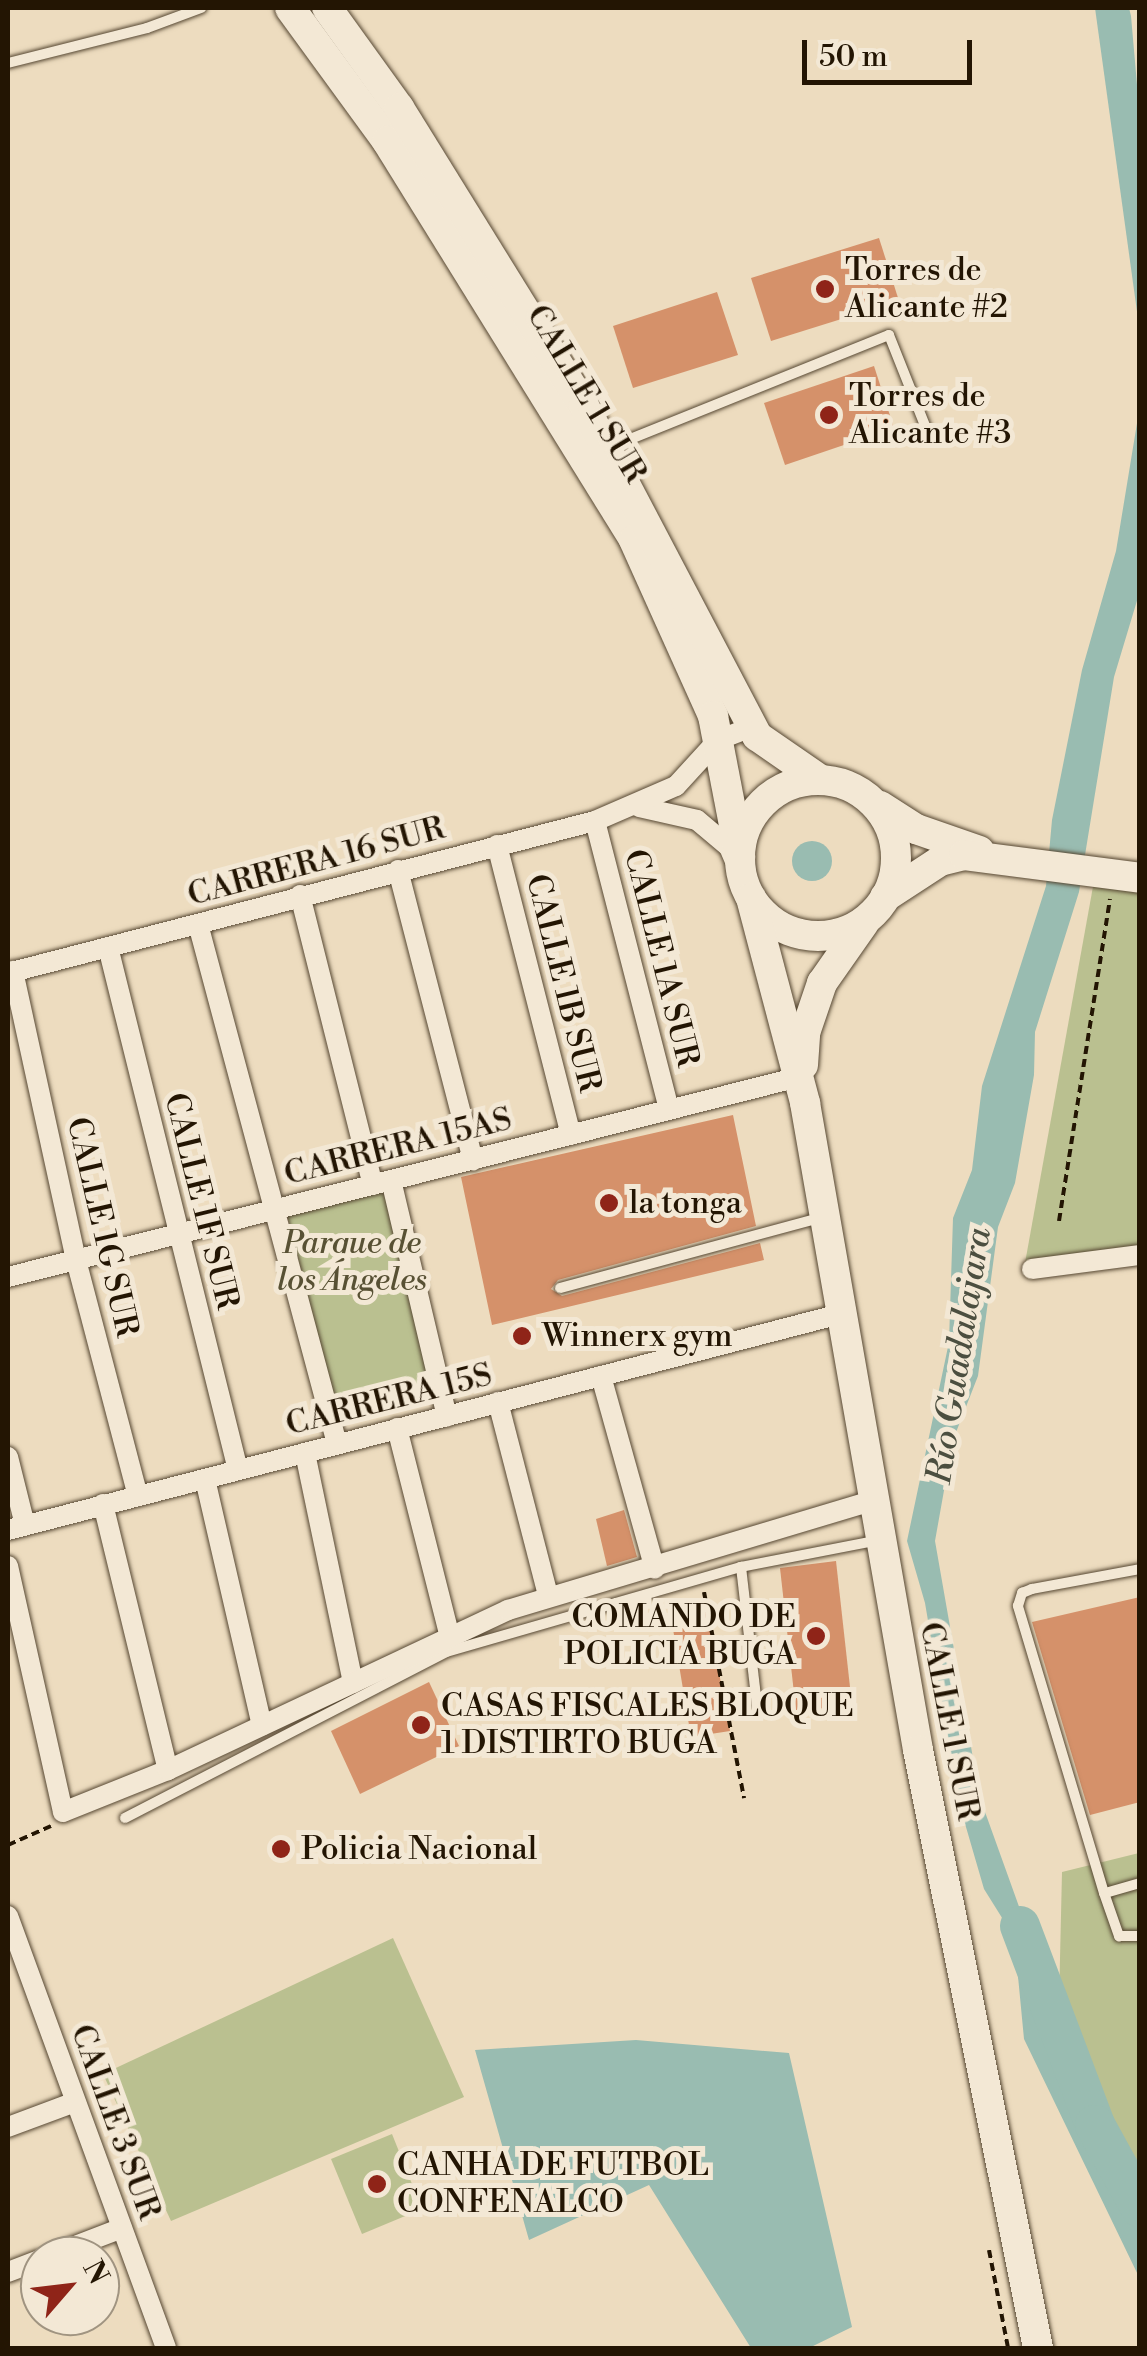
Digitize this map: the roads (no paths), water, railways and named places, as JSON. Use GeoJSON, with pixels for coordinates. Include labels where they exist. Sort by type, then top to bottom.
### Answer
{"type":"FeatureCollection","features":[{"type":"Feature","properties":{"kind":"main road","name":"CALLE 1 SUR"},"geometry":{"type":"LineString","coordinates":[[290,8],[387,141],[634,540],[718,740],[744,877],[802,1085],[880,1540],[1038,2348]]}},
{"type":"Feature","properties":{"kind":"main road","name":"CALLE 1 SUR"},"geometry":{"type":"LineString","coordinates":[[328,8],[399,108],[607,448],[757,736],[819,779]]}},
{"type":"Feature","properties":{"kind":"main road"},"geometry":{"type":"LineString","coordinates":[[991,855],[940,861],[848,930],[802,934],[775,922],[744,877],[753,813],[772,794],[819,779],[866,796],[916,829],[991,855],[1137,877]]}},
{"type":"Feature","properties":{"kind":"main road"},"geometry":{"type":"LineString","coordinates":[[866,796],[890,829],[896,851],[877,908]]}},
{"type":"Feature","properties":{"kind":"main road","name":"CALLE 1 SUR"},"geometry":{"type":"LineString","coordinates":[[802,1085],[805,1033],[822,983],[877,908]]}},
{"type":"Feature","properties":{"kind":"street"},"geometry":{"type":"LineString","coordinates":[[718,740],[746,730],[757,736]]}},
{"type":"Feature","properties":{"kind":"street","name":"CARRERA 16 SUR"},"geometry":{"type":"LineString","coordinates":[[10,972],[640,807],[689,776],[718,740]]}},
{"type":"Feature","properties":{"kind":"street","name":"CARRERA 16 SUR"},"geometry":{"type":"LineString","coordinates":[[640,807],[698,820],[730,847],[744,877]]}},
{"type":"Feature","properties":{"kind":"street","name":"CALLE 1A SUR"},"geometry":{"type":"LineString","coordinates":[[595,821],[669,1110]]}},
{"type":"Feature","properties":{"kind":"street","name":"CALLE 1B SUR"},"geometry":{"type":"LineString","coordinates":[[497,846],[570,1135]]}},
{"type":"Feature","properties":{"kind":"street"},"geometry":{"type":"LineString","coordinates":[[398,870],[472,1160]]}},
{"type":"Feature","properties":{"kind":"street"},"geometry":{"type":"LineString","coordinates":[[300,896],[447,1416]]}},
{"type":"Feature","properties":{"kind":"street"},"geometry":{"type":"LineString","coordinates":[[198,924],[278,1208],[336,1444]]}},
{"type":"Feature","properties":{"kind":"street","name":"CALLE 1F SUR"},"geometry":{"type":"LineString","coordinates":[[108,947],[238,1470]]}},
{"type":"Feature","properties":{"kind":"street","name":"CALLE 1G SUR"},"geometry":{"type":"LineString","coordinates":[[10,972],[76,1260],[138,1496]]}},
{"type":"Feature","properties":{"kind":"street","name":"CARRERA 15AS"},"geometry":{"type":"LineString","coordinates":[[8,1277],[669,1110],[802,1085]]}},
{"type":"Feature","properties":{"kind":"street"},"geometry":{"type":"LineString","coordinates":[[1032,1269],[1140,1255]]}},
{"type":"Feature","properties":{"kind":"street","name":"CARRERA 15S"},"geometry":{"type":"LineString","coordinates":[[16,1527],[844,1313]]}},
{"type":"Feature","properties":{"kind":"street"},"geometry":{"type":"LineString","coordinates":[[602,1376],[656,1569]]}},
{"type":"Feature","properties":{"kind":"street"},"geometry":{"type":"LineString","coordinates":[[498,1402],[548,1595]]}},
{"type":"Feature","properties":{"kind":"street"},"geometry":{"type":"LineString","coordinates":[[397,1428],[450,1633]]}},
{"type":"Feature","properties":{"kind":"street"},"geometry":{"type":"LineString","coordinates":[[305,1452],[353,1683]]}},
{"type":"Feature","properties":{"kind":"street"},"geometry":{"type":"LineString","coordinates":[[8,1457],[16,1527]]}},
{"type":"Feature","properties":{"kind":"street"},"geometry":{"type":"LineString","coordinates":[[205,1479],[262,1726]]}},
{"type":"Feature","properties":{"kind":"street"},"geometry":{"type":"LineString","coordinates":[[8,1566],[62,1817],[353,1683],[450,1633],[548,1595],[656,1569],[874,1500]]}},
{"type":"Feature","properties":{"kind":"street"},"geometry":{"type":"LineString","coordinates":[[103,1504],[168,1770]]}},
{"type":"Feature","properties":{"kind":"street","name":"CALLE 3 SUR"},"geometry":{"type":"LineString","coordinates":[[8,1916],[166,2348]]}},
{"type":"Feature","properties":{"kind":"street"},"geometry":{"type":"LineString","coordinates":[[8,1985],[30,1978]]}},
{"type":"Feature","properties":{"kind":"street"},"geometry":{"type":"LineString","coordinates":[[8,2126],[76,2102]]}},
{"type":"Feature","properties":{"kind":"street"},"geometry":{"type":"LineString","coordinates":[[101,2236],[122,2228]]}},
{"type":"Feature","properties":{"kind":"lane"},"geometry":{"type":"LineString","coordinates":[[8,63],[147,28],[201,8]]}},
{"type":"Feature","properties":{"kind":"lane"},"geometry":{"type":"LineString","coordinates":[[607,448],[889,334],[928,434]]}},
{"type":"Feature","properties":{"kind":"lane"},"geometry":{"type":"LineString","coordinates":[[560,1288],[825,1216]]}},
{"type":"Feature","properties":{"kind":"lane"},"geometry":{"type":"LineString","coordinates":[[125,1818],[446,1652],[741,1567],[880,1540]]}},
{"type":"Feature","properties":{"kind":"lane"},"geometry":{"type":"LineString","coordinates":[[741,1567],[757,1705]]}},
{"type":"Feature","properties":{"kind":"lane"},"geometry":{"type":"LineString","coordinates":[[1140,1570],[1032,1589],[1022,1592],[1018,1606],[1119,1936],[1140,1936]]}},
{"type":"Feature","properties":{"kind":"lane"},"geometry":{"type":"LineString","coordinates":[[1104,1894],[1140,1883]]}},
{"type":"Feature","properties":{"kind":"water"},"geometry":{"type":"Polygon","coordinates":[[[1095,8],[1129,8],[1131,16],[1140,119],[1139,326],[1095,8]]]}},
{"type":"Feature","properties":{"kind":"water"},"geometry":{"type":"Polygon","coordinates":[[[1139,411],[1139,594],[1114,677],[1079,892],[1035,1032],[1034,1075],[1015,1183],[998,1227],[978,1376],[953,1440],[935,1541],[980,1798],[1040,1965],[1045,2032],[1139,2230],[1139,2277],[1024,2039],[1009,1929],[984,1889],[959,1803],[925,1603],[907,1541],[949,1342],[953,1218],[972,1170],[982,1086],[1046,886],[1052,820],[1082,670],[1116,551],[1139,411]]]}},
{"type":"Feature","properties":{"kind":"water"},"geometry":{"type":"Polygon","coordinates":[[[812,841],[826,847],[832,861],[826,875],[812,881],[798,875],[792,861],[798,847],[812,841]]]}},
{"type":"Feature","properties":{"kind":"water"},"geometry":{"type":"Polygon","coordinates":[[[636,2040],[789,2053],[852,2327],[809,2348],[751,2348],[649,2185],[529,2240],[475,2050],[636,2040]]]}},
{"type":"Feature","properties":{"kind":"waterway","name":"Río Guadalajara"},"geometry":{"type":"LineString","coordinates":[[1020,1926],[1095,2125],[1140,2207]]}},
{"type":"Feature","properties":{"kind":"place","name":"Torres de Alicante #2"},"geometry":{"type":"Point","coordinates":[825,289]}},
{"type":"Feature","properties":{"kind":"place","name":"Torres de Alicante #3"},"geometry":{"type":"Point","coordinates":[829,415]}},
{"type":"Feature","properties":{"kind":"place","name":"la tonga"},"geometry":{"type":"Point","coordinates":[609,1203]}},
{"type":"Feature","properties":{"kind":"place","name":"Winnerx gym"},"geometry":{"type":"Point","coordinates":[522,1336]}},
{"type":"Feature","properties":{"kind":"place","name":"COMANDO DE POLICIA BUGA"},"geometry":{"type":"Point","coordinates":[816,1636]}},
{"type":"Feature","properties":{"kind":"place","name":"CASAS FISCALES BLOQUE 1 DISTIRTO BUGA"},"geometry":{"type":"Point","coordinates":[421,1725]}},
{"type":"Feature","properties":{"kind":"place","name":"Policia Nacional"},"geometry":{"type":"Point","coordinates":[281,1849]}},
{"type":"Feature","properties":{"kind":"place","name":"CANHA DE FUTBOL CONFENALCO"},"geometry":{"type":"Point","coordinates":[377,2184]}},
{"type":"Feature","properties":{"kind":"park label","name":"Parque de los Ángeles"},"geometry":{"type":"Point","coordinates":[352,1262]}}]}
